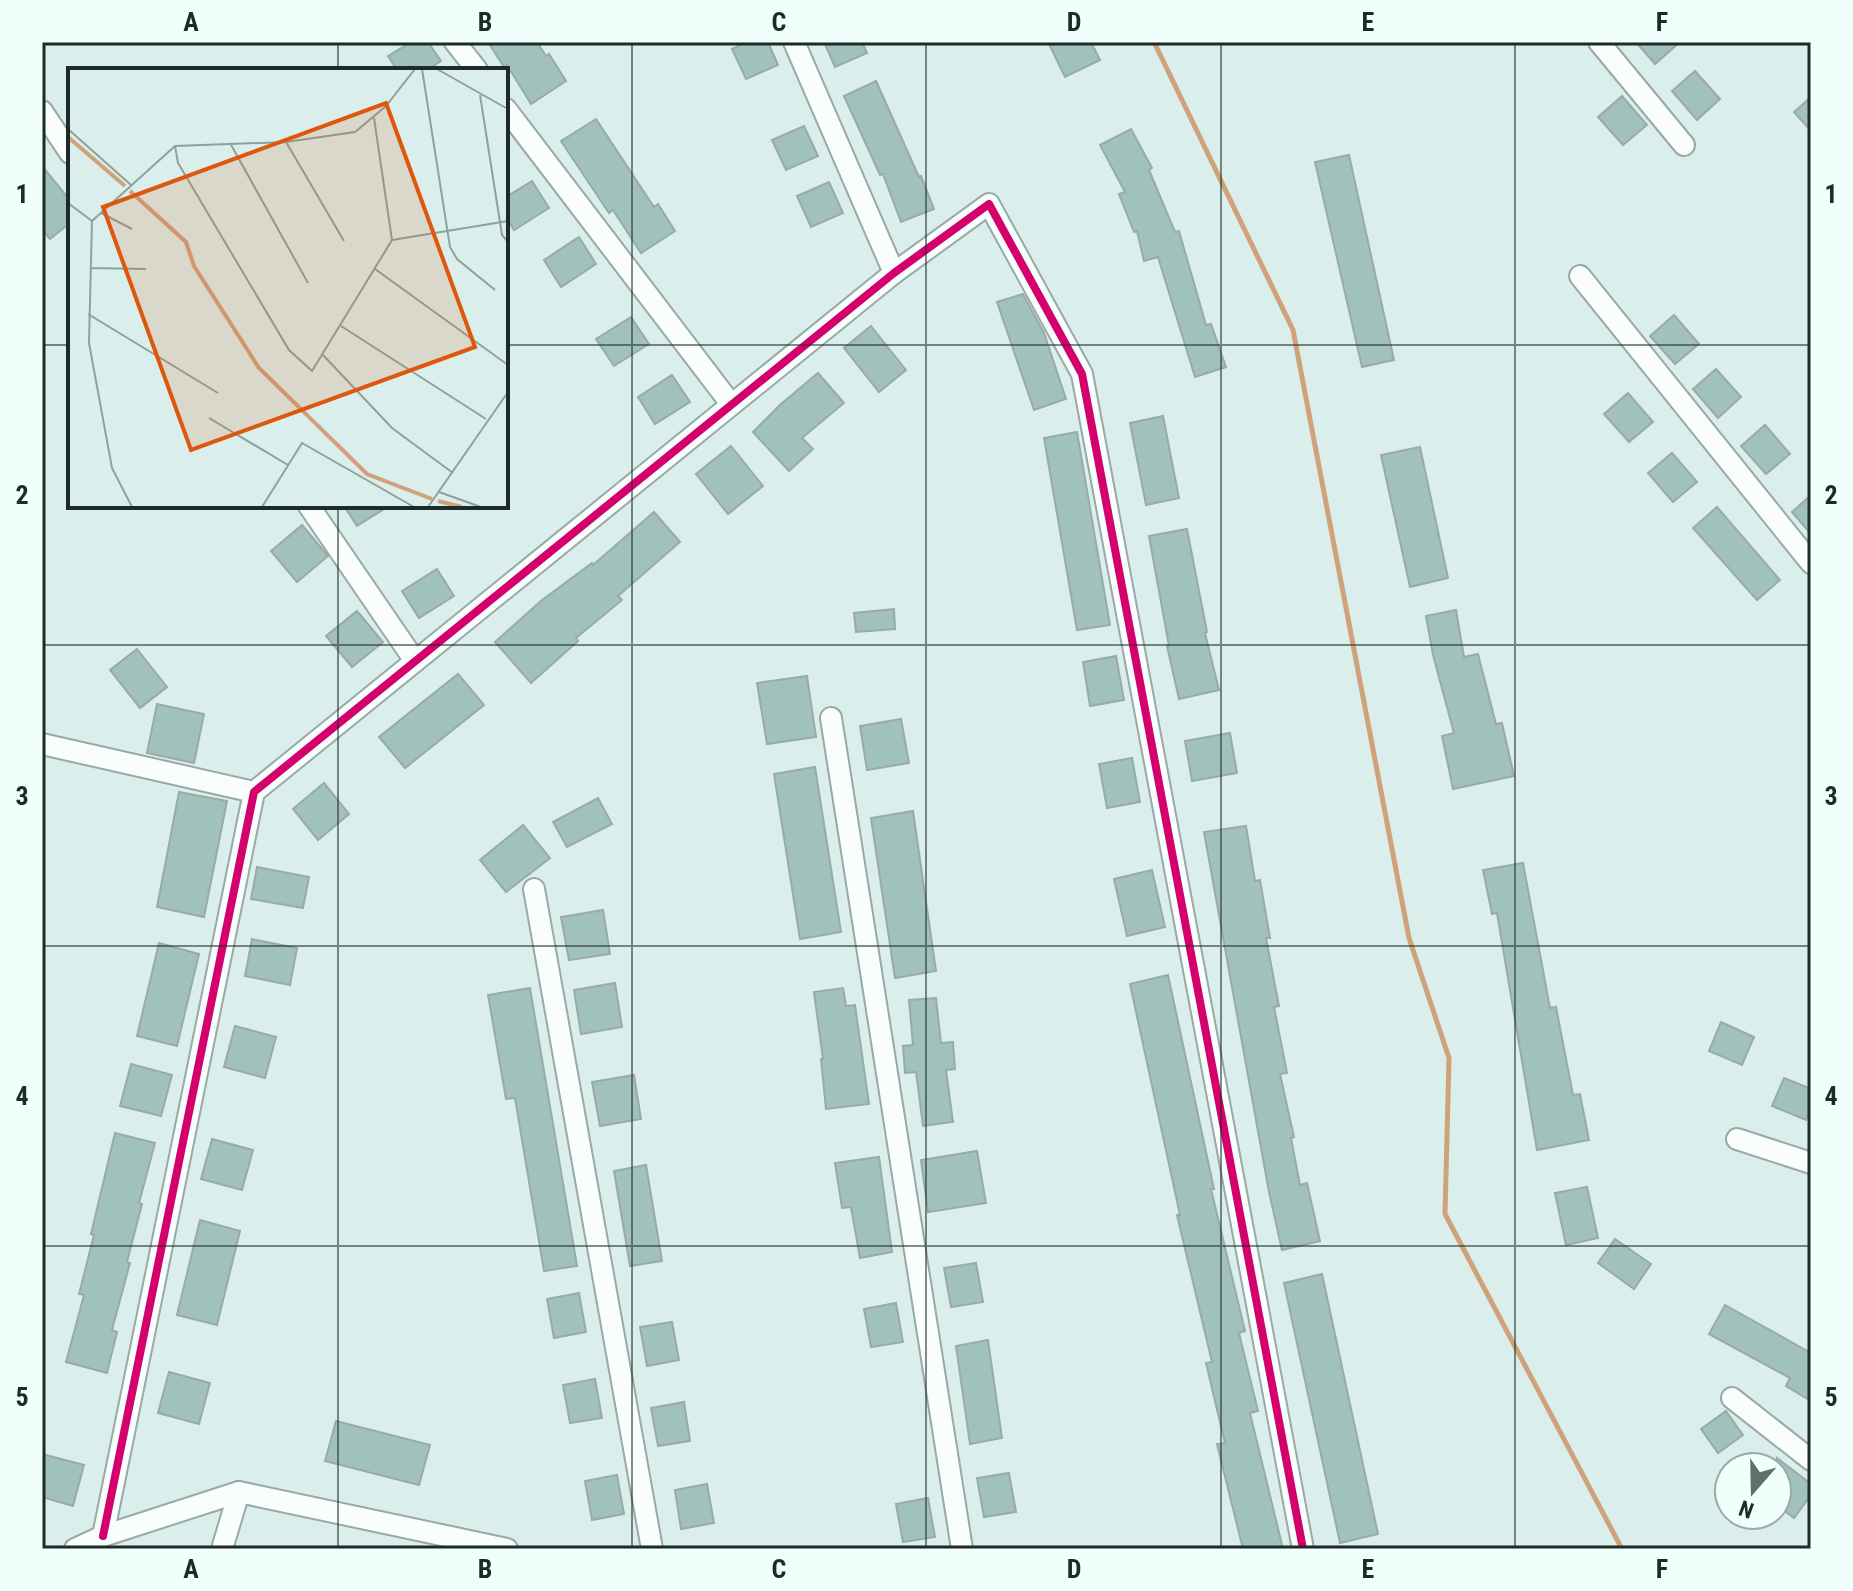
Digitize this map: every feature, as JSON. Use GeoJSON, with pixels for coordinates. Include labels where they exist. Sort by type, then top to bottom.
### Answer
{"type":"FeatureCollection","features":[{"type":"Feature","properties":{"kind":"street"},"geometry":{"type":"LineString","coordinates":[[455,42],[475,68]]}},
{"type":"Feature","properties":{"kind":"street"},"geometry":{"type":"LineString","coordinates":[[794,42],[894,273]]}},
{"type":"Feature","properties":{"kind":"street"},"geometry":{"type":"LineString","coordinates":[[1599,42],[1684,145]]}},
{"type":"Feature","properties":{"kind":"street"},"geometry":{"type":"LineString","coordinates":[[42,111],[68,150]]}},
{"type":"Feature","properties":{"kind":"street"},"geometry":{"type":"LineString","coordinates":[[508,112],[731,404]]}},
{"type":"Feature","properties":{"kind":"street"},"geometry":{"type":"LineString","coordinates":[[103,1536],[254,792],[894,273],[989,204],[1082,374],[1303,1549]]}},
{"type":"Feature","properties":{"kind":"street"},"geometry":{"type":"LineString","coordinates":[[1580,276],[1811,563]]}},
{"type":"Feature","properties":{"kind":"street"},"geometry":{"type":"LineString","coordinates":[[310,508],[415,661]]}},
{"type":"Feature","properties":{"kind":"street"},"geometry":{"type":"LineString","coordinates":[[831,718],[962,1549]]}},
{"type":"Feature","properties":{"kind":"street"},"geometry":{"type":"LineString","coordinates":[[42,744],[254,792]]}},
{"type":"Feature","properties":{"kind":"street"},"geometry":{"type":"LineString","coordinates":[[534,889],[652,1549]]}},
{"type":"Feature","properties":{"kind":"street"},"geometry":{"type":"LineString","coordinates":[[1737,1139],[1811,1163]]}},
{"type":"Feature","properties":{"kind":"street"},"geometry":{"type":"LineString","coordinates":[[1732,1398],[1811,1460]]}},
{"type":"Feature","properties":{"kind":"street"},"geometry":{"type":"LineString","coordinates":[[222,1549],[239,1492]]}},
{"type":"Feature","properties":{"kind":"street"},"geometry":{"type":"LineString","coordinates":[[75,1549],[103,1536],[239,1492],[507,1549]]}},
{"type":"Feature","properties":{"kind":"building"},"geometry":{"type":"Polygon","coordinates":[[[411,42],[428,42],[441,61],[430,68],[396,68],[388,56],[411,42]]]}},
{"type":"Feature","properties":{"kind":"building"},"geometry":{"type":"Polygon","coordinates":[[[488,42],[537,42],[546,56],[549,54],[566,81],[531,104],[507,65],[504,67],[488,42]]]}},
{"type":"Feature","properties":{"kind":"building"},"geometry":{"type":"Polygon","coordinates":[[[747,42],[768,42],[778,65],[746,79],[732,49],[747,42]]]}},
{"type":"Feature","properties":{"kind":"building"},"geometry":{"type":"Polygon","coordinates":[[[824,42],[862,42],[867,53],[835,67],[824,42]]]}},
{"type":"Feature","properties":{"kind":"building"},"geometry":{"type":"Polygon","coordinates":[[[1048,42],[1091,42],[1100,60],[1065,77],[1048,42]]]}},
{"type":"Feature","properties":{"kind":"building"},"geometry":{"type":"Polygon","coordinates":[[[1636,42],[1680,42],[1655,64],[1636,42]]]}},
{"type":"Feature","properties":{"kind":"building"},"geometry":{"type":"Polygon","coordinates":[[[1695,71],[1720,99],[1697,120],[1672,91],[1695,71]]]}},
{"type":"Feature","properties":{"kind":"building"},"geometry":{"type":"Polygon","coordinates":[[[876,81],[934,209],[901,222],[883,174],[880,175],[844,96],[876,81]]]}},
{"type":"Feature","properties":{"kind":"building"},"geometry":{"type":"Polygon","coordinates":[[[1622,96],[1647,125],[1623,145],[1598,117],[1622,96]]]}},
{"type":"Feature","properties":{"kind":"building"},"geometry":{"type":"Polygon","coordinates":[[[1811,97],[1811,131],[1794,112],[1811,97]]]}},
{"type":"Feature","properties":{"kind":"building"},"geometry":{"type":"Polygon","coordinates":[[[596,119],[654,207],[658,204],[675,231],[641,253],[613,210],[609,213],[561,141],[596,119]]]}},
{"type":"Feature","properties":{"kind":"building"},"geometry":{"type":"Polygon","coordinates":[[[804,126],[818,156],[786,170],[772,140],[804,126]]]}},
{"type":"Feature","properties":{"kind":"building"},"geometry":{"type":"Polygon","coordinates":[[[1131,129],[1152,168],[1149,170],[1175,232],[1179,231],[1206,325],[1211,324],[1226,367],[1195,377],[1158,257],[1144,261],[1137,231],[1134,232],[1119,194],[1125,192],[1100,145],[1131,129]]]}},
{"type":"Feature","properties":{"kind":"building"},"geometry":{"type":"Polygon","coordinates":[[[1349,155],[1394,360],[1362,367],[1315,162],[1349,155]]]}},
{"type":"Feature","properties":{"kind":"building"},"geometry":{"type":"Polygon","coordinates":[[[42,166],[68,198],[68,225],[50,239],[42,230],[42,166]]]}},
{"type":"Feature","properties":{"kind":"building"},"geometry":{"type":"Polygon","coordinates":[[[532,181],[549,208],[514,230],[508,220],[508,196],[532,181]]]}},
{"type":"Feature","properties":{"kind":"building"},"geometry":{"type":"Polygon","coordinates":[[[829,182],[843,213],[811,227],[797,196],[829,182]]]}},
{"type":"Feature","properties":{"kind":"building"},"geometry":{"type":"Polygon","coordinates":[[[579,237],[596,264],[561,287],[544,260],[579,237]]]}},
{"type":"Feature","properties":{"kind":"building"},"geometry":{"type":"Polygon","coordinates":[[[1023,294],[1044,333],[1066,399],[1034,410],[997,302],[1023,294]]]}},
{"type":"Feature","properties":{"kind":"building"},"geometry":{"type":"Polygon","coordinates":[[[1674,315],[1699,344],[1675,364],[1650,336],[1674,315]]]}},
{"type":"Feature","properties":{"kind":"building"},"geometry":{"type":"Polygon","coordinates":[[[631,317],[649,344],[614,366],[596,339],[631,317]]]}},
{"type":"Feature","properties":{"kind":"building"},"geometry":{"type":"Polygon","coordinates":[[[871,326],[906,370],[879,392],[844,348],[871,326]]]}},
{"type":"Feature","properties":{"kind":"building"},"geometry":{"type":"Polygon","coordinates":[[[1716,369],[1741,397],[1718,418],[1693,389],[1716,369]]]}},
{"type":"Feature","properties":{"kind":"building"},"geometry":{"type":"Polygon","coordinates":[[[818,373],[844,403],[802,438],[813,449],[789,471],[753,432],[818,373]]]}},
{"type":"Feature","properties":{"kind":"building"},"geometry":{"type":"Polygon","coordinates":[[[672,375],[690,402],[655,424],[638,397],[672,375]]]}},
{"type":"Feature","properties":{"kind":"building"},"geometry":{"type":"Polygon","coordinates":[[[1628,393],[1653,422],[1629,442],[1604,414],[1628,393]]]}},
{"type":"Feature","properties":{"kind":"building"},"geometry":{"type":"Polygon","coordinates":[[[1163,416],[1179,498],[1146,505],[1130,423],[1163,416]]]}},
{"type":"Feature","properties":{"kind":"building"},"geometry":{"type":"Polygon","coordinates":[[[1765,425],[1790,454],[1766,474],[1741,446],[1765,425]]]}},
{"type":"Feature","properties":{"kind":"building"},"geometry":{"type":"Polygon","coordinates":[[[1077,432],[1110,625],[1077,630],[1044,438],[1077,432]]]}},
{"type":"Feature","properties":{"kind":"building"},"geometry":{"type":"Polygon","coordinates":[[[731,446],[763,486],[728,514],[696,474],[731,446]]]}},
{"type":"Feature","properties":{"kind":"building"},"geometry":{"type":"Polygon","coordinates":[[[1420,447],[1448,578],[1410,587],[1381,455],[1420,447]]]}},
{"type":"Feature","properties":{"kind":"building"},"geometry":{"type":"Polygon","coordinates":[[[1672,453],[1697,482],[1673,502],[1648,473],[1672,453]]]}},
{"type":"Feature","properties":{"kind":"building"},"geometry":{"type":"Polygon","coordinates":[[[1811,495],[1811,534],[1792,512],[1811,495]]]}},
{"type":"Feature","properties":{"kind":"building"},"geometry":{"type":"Polygon","coordinates":[[[1717,507],[1780,580],[1757,600],[1693,528],[1717,507]]]}},
{"type":"Feature","properties":{"kind":"building"},"geometry":{"type":"Polygon","coordinates":[[[345,508],[386,508],[357,526],[345,508]]]}},
{"type":"Feature","properties":{"kind":"building"},"geometry":{"type":"Polygon","coordinates":[[[654,512],[680,542],[618,596],[622,600],[576,638],[578,641],[531,683],[495,642],[542,600],[593,565],[654,512]]]}},
{"type":"Feature","properties":{"kind":"building"},"geometry":{"type":"Polygon","coordinates":[[[302,525],[328,556],[297,582],[271,551],[302,525]]]}},
{"type":"Feature","properties":{"kind":"building"},"geometry":{"type":"Polygon","coordinates":[[[1187,529],[1205,633],[1219,690],[1179,699],[1149,536],[1187,529]]]}},
{"type":"Feature","properties":{"kind":"building"},"geometry":{"type":"Polygon","coordinates":[[[437,569],[454,596],[419,618],[402,591],[437,569]]]}},
{"type":"Feature","properties":{"kind":"building"},"geometry":{"type":"Polygon","coordinates":[[[894,609],[895,629],[856,632],[854,613],[894,609]]]}},
{"type":"Feature","properties":{"kind":"building"},"geometry":{"type":"Polygon","coordinates":[[[1456,610],[1464,657],[1478,654],[1496,724],[1502,723],[1514,776],[1453,789],[1442,736],[1454,733],[1426,616],[1456,610]]]}},
{"type":"Feature","properties":{"kind":"building"},"geometry":{"type":"Polygon","coordinates":[[[357,611],[383,642],[352,667],[326,636],[357,611]]]}},
{"type":"Feature","properties":{"kind":"building"},"geometry":{"type":"Polygon","coordinates":[[[137,649],[167,687],[140,708],[110,670],[137,649]]]}},
{"type":"Feature","properties":{"kind":"building"},"geometry":{"type":"Polygon","coordinates":[[[1116,656],[1124,700],[1090,706],[1083,662],[1116,656]]]}},
{"type":"Feature","properties":{"kind":"building"},"geometry":{"type":"Polygon","coordinates":[[[458,674],[484,705],[405,768],[379,737],[458,674]]]}},
{"type":"Feature","properties":{"kind":"building"},"geometry":{"type":"Polygon","coordinates":[[[807,676],[816,737],[767,744],[757,683],[807,676]]]}},
{"type":"Feature","properties":{"kind":"building"},"geometry":{"type":"Polygon","coordinates":[[[157,704],[204,714],[194,763],[147,753],[157,704]]]}},
{"type":"Feature","properties":{"kind":"building"},"geometry":{"type":"Polygon","coordinates":[[[901,719],[909,763],[867,770],[860,726],[901,719]]]}},
{"type":"Feature","properties":{"kind":"building"},"geometry":{"type":"Polygon","coordinates":[[[1230,733],[1237,773],[1192,781],[1185,741],[1230,733]]]}},
{"type":"Feature","properties":{"kind":"building"},"geometry":{"type":"Polygon","coordinates":[[[1132,758],[1140,802],[1107,808],[1099,764],[1132,758]]]}},
{"type":"Feature","properties":{"kind":"building"},"geometry":{"type":"Polygon","coordinates":[[[815,767],[841,932],[800,939],[774,774],[815,767]]]}},
{"type":"Feature","properties":{"kind":"building"},"geometry":{"type":"Polygon","coordinates":[[[324,783],[349,814],[318,840],[293,809],[324,783]]]}},
{"type":"Feature","properties":{"kind":"building"},"geometry":{"type":"Polygon","coordinates":[[[179,792],[227,801],[204,917],[157,907],[179,792]]]}},
{"type":"Feature","properties":{"kind":"building"},"geometry":{"type":"Polygon","coordinates":[[[598,798],[612,824],[567,847],[553,822],[598,798]]]}},
{"type":"Feature","properties":{"kind":"building"},"geometry":{"type":"Polygon","coordinates":[[[913,811],[936,971],[895,978],[871,818],[913,811]]]}},
{"type":"Feature","properties":{"kind":"building"},"geometry":{"type":"Polygon","coordinates":[[[523,825],[550,858],[506,892],[480,860],[523,825]]]}},
{"type":"Feature","properties":{"kind":"building"},"geometry":{"type":"Polygon","coordinates":[[[1246,826],[1255,881],[1260,880],[1270,938],[1266,938],[1279,1006],[1274,1007],[1287,1073],[1280,1074],[1294,1137],[1291,1138],[1300,1185],[1307,1183],[1320,1241],[1282,1250],[1204,832],[1246,826]]]}},
{"type":"Feature","properties":{"kind":"building"},"geometry":{"type":"Polygon","coordinates":[[[1523,863],[1550,1008],[1556,1007],[1573,1095],[1580,1094],[1589,1140],[1537,1150],[1497,913],[1492,914],[1483,870],[1523,863]]]}},
{"type":"Feature","properties":{"kind":"building"},"geometry":{"type":"Polygon","coordinates":[[[257,867],[309,877],[303,908],[251,899],[257,867]]]}},
{"type":"Feature","properties":{"kind":"building"},"geometry":{"type":"Polygon","coordinates":[[[1152,870],[1165,927],[1127,936],[1114,879],[1152,870]]]}},
{"type":"Feature","properties":{"kind":"building"},"geometry":{"type":"Polygon","coordinates":[[[603,910],[610,954],[569,960],[561,917],[603,910]]]}},
{"type":"Feature","properties":{"kind":"building"},"geometry":{"type":"Polygon","coordinates":[[[252,939],[297,948],[290,985],[245,976],[252,939]]]}},
{"type":"Feature","properties":{"kind":"building"},"geometry":{"type":"Polygon","coordinates":[[[159,943],[199,954],[177,1046],[137,1036],[159,943]]]}},
{"type":"Feature","properties":{"kind":"building"},"geometry":{"type":"Polygon","coordinates":[[[1168,975],[1214,1189],[1211,1189],[1245,1331],[1239,1333],[1258,1411],[1250,1413],[1283,1549],[1243,1549],[1217,1444],[1225,1443],[1206,1363],[1212,1362],[1177,1215],[1180,1215],[1130,984],[1168,975]]]}},
{"type":"Feature","properties":{"kind":"building"},"geometry":{"type":"Polygon","coordinates":[[[615,983],[622,1027],[581,1034],[574,990],[615,983]]]}},
{"type":"Feature","properties":{"kind":"building"},"geometry":{"type":"Polygon","coordinates":[[[530,988],[577,1266],[544,1271],[515,1098],[506,1099],[488,995],[530,988]]]}},
{"type":"Feature","properties":{"kind":"building"},"geometry":{"type":"Polygon","coordinates":[[[843,988],[846,1006],[855,1005],[869,1104],[826,1109],[814,992],[843,988]]]}},
{"type":"Feature","properties":{"kind":"building"},"geometry":{"type":"Polygon","coordinates":[[[936,998],[941,1043],[953,1042],[955,1069],[946,1070],[953,1122],[923,1126],[916,1072],[905,1073],[903,1046],[913,1045],[909,1000],[936,998]]]}},
{"type":"Feature","properties":{"kind":"building"},"geometry":{"type":"Polygon","coordinates":[[[1721,1022],[1754,1037],[1742,1065],[1709,1051],[1721,1022]]]}},
{"type":"Feature","properties":{"kind":"building"},"geometry":{"type":"Polygon","coordinates":[[[235,1026],[276,1037],[265,1078],[224,1067],[235,1026]]]}},
{"type":"Feature","properties":{"kind":"building"},"geometry":{"type":"Polygon","coordinates":[[[131,1064],[172,1075],[161,1116],[120,1106],[131,1064]]]}},
{"type":"Feature","properties":{"kind":"building"},"geometry":{"type":"Polygon","coordinates":[[[634,1075],[641,1119],[600,1126],[592,1082],[634,1075]]]}},
{"type":"Feature","properties":{"kind":"building"},"geometry":{"type":"Polygon","coordinates":[[[1784,1078],[1811,1089],[1811,1107],[1806,1120],[1772,1106],[1784,1078]]]}},
{"type":"Feature","properties":{"kind":"building"},"geometry":{"type":"Polygon","coordinates":[[[115,1133],[155,1143],[139,1203],[142,1204],[127,1262],[130,1263],[112,1330],[117,1332],[107,1373],[66,1362],[84,1295],[79,1294],[115,1133]]]}},
{"type":"Feature","properties":{"kind":"building"},"geometry":{"type":"Polygon","coordinates":[[[212,1139],[253,1150],[242,1190],[201,1179],[212,1139]]]}},
{"type":"Feature","properties":{"kind":"building"},"geometry":{"type":"Polygon","coordinates":[[[977,1151],[986,1203],[928,1212],[921,1160],[977,1151]]]}},
{"type":"Feature","properties":{"kind":"building"},"geometry":{"type":"Polygon","coordinates":[[[879,1157],[892,1252],[860,1258],[851,1207],[842,1208],[835,1163],[879,1157]]]}},
{"type":"Feature","properties":{"kind":"building"},"geometry":{"type":"Polygon","coordinates":[[[646,1165],[662,1261],[630,1266],[614,1171],[646,1165]]]}},
{"type":"Feature","properties":{"kind":"building"},"geometry":{"type":"Polygon","coordinates":[[[1587,1187],[1598,1238],[1566,1245],[1555,1193],[1587,1187]]]}},
{"type":"Feature","properties":{"kind":"building"},"geometry":{"type":"Polygon","coordinates":[[[200,1220],[240,1231],[217,1325],[177,1315],[200,1220]]]}},
{"type":"Feature","properties":{"kind":"building"},"geometry":{"type":"Polygon","coordinates":[[[1615,1239],[1651,1264],[1634,1289],[1598,1263],[1615,1239]]]}},
{"type":"Feature","properties":{"kind":"building"},"geometry":{"type":"Polygon","coordinates":[[[976,1263],[983,1302],[951,1307],[944,1268],[976,1263]]]}},
{"type":"Feature","properties":{"kind":"building"},"geometry":{"type":"Polygon","coordinates":[[[1322,1274],[1378,1534],[1340,1543],[1284,1283],[1322,1274]]]}},
{"type":"Feature","properties":{"kind":"building"},"geometry":{"type":"Polygon","coordinates":[[[579,1293],[586,1332],[554,1338],[547,1299],[579,1293]]]}},
{"type":"Feature","properties":{"kind":"building"},"geometry":{"type":"Polygon","coordinates":[[[896,1303],[903,1342],[871,1347],[864,1309],[896,1303]]]}},
{"type":"Feature","properties":{"kind":"building"},"geometry":{"type":"Polygon","coordinates":[[[1725,1305],[1811,1353],[1811,1401],[1786,1386],[1790,1378],[1709,1334],[1725,1305]]]}},
{"type":"Feature","properties":{"kind":"building"},"geometry":{"type":"Polygon","coordinates":[[[672,1322],[679,1360],[647,1366],[640,1327],[672,1322]]]}},
{"type":"Feature","properties":{"kind":"building"},"geometry":{"type":"Polygon","coordinates":[[[988,1340],[1002,1438],[970,1444],[956,1346],[988,1340]]]}},
{"type":"Feature","properties":{"kind":"building"},"geometry":{"type":"Polygon","coordinates":[[[169,1372],[210,1383],[199,1424],[158,1413],[169,1372]]]}},
{"type":"Feature","properties":{"kind":"building"},"geometry":{"type":"Polygon","coordinates":[[[595,1379],[602,1418],[570,1423],[563,1385],[595,1379]]]}},
{"type":"Feature","properties":{"kind":"building"},"geometry":{"type":"Polygon","coordinates":[[[684,1402],[690,1441],[658,1446],[651,1408],[684,1402]]]}},
{"type":"Feature","properties":{"kind":"building"},"geometry":{"type":"Polygon","coordinates":[[[1726,1411],[1743,1435],[1717,1451],[1701,1429],[1726,1411]]]}},
{"type":"Feature","properties":{"kind":"building"},"geometry":{"type":"Polygon","coordinates":[[[336,1421],[430,1445],[419,1485],[325,1461],[336,1421]]]}},
{"type":"Feature","properties":{"kind":"building"},"geometry":{"type":"Polygon","coordinates":[[[42,1454],[84,1465],[73,1506],[42,1497],[42,1454]]]}},
{"type":"Feature","properties":{"kind":"building"},"geometry":{"type":"Polygon","coordinates":[[[1793,1470],[1811,1484],[1811,1495],[1794,1518],[1793,1470]]]}},
{"type":"Feature","properties":{"kind":"building"},"geometry":{"type":"Polygon","coordinates":[[[1009,1473],[1016,1512],[984,1517],[977,1478],[1009,1473]]]}},
{"type":"Feature","properties":{"kind":"building"},"geometry":{"type":"Polygon","coordinates":[[[617,1475],[624,1514],[592,1520],[585,1481],[617,1475]]]}},
{"type":"Feature","properties":{"kind":"building"},"geometry":{"type":"Polygon","coordinates":[[[707,1484],[714,1523],[681,1529],[675,1490],[707,1484]]]}},
{"type":"Feature","properties":{"kind":"building"},"geometry":{"type":"Polygon","coordinates":[[[928,1498],[935,1537],[903,1542],[896,1504],[928,1498]]]}},
{"type":"Feature","properties":{"kind":"waterway"},"geometry":{"type":"LineString","coordinates":[[1154,42],[1293,330],[1409,938],[1449,1058],[1445,1214],[1622,1549]]}},
{"type":"Feature","properties":{"kind":"cycle path"},"geometry":{"type":"LineString","coordinates":[[103,1536],[254,792],[894,273],[989,204],[1082,374],[1303,1549]]}}]}
